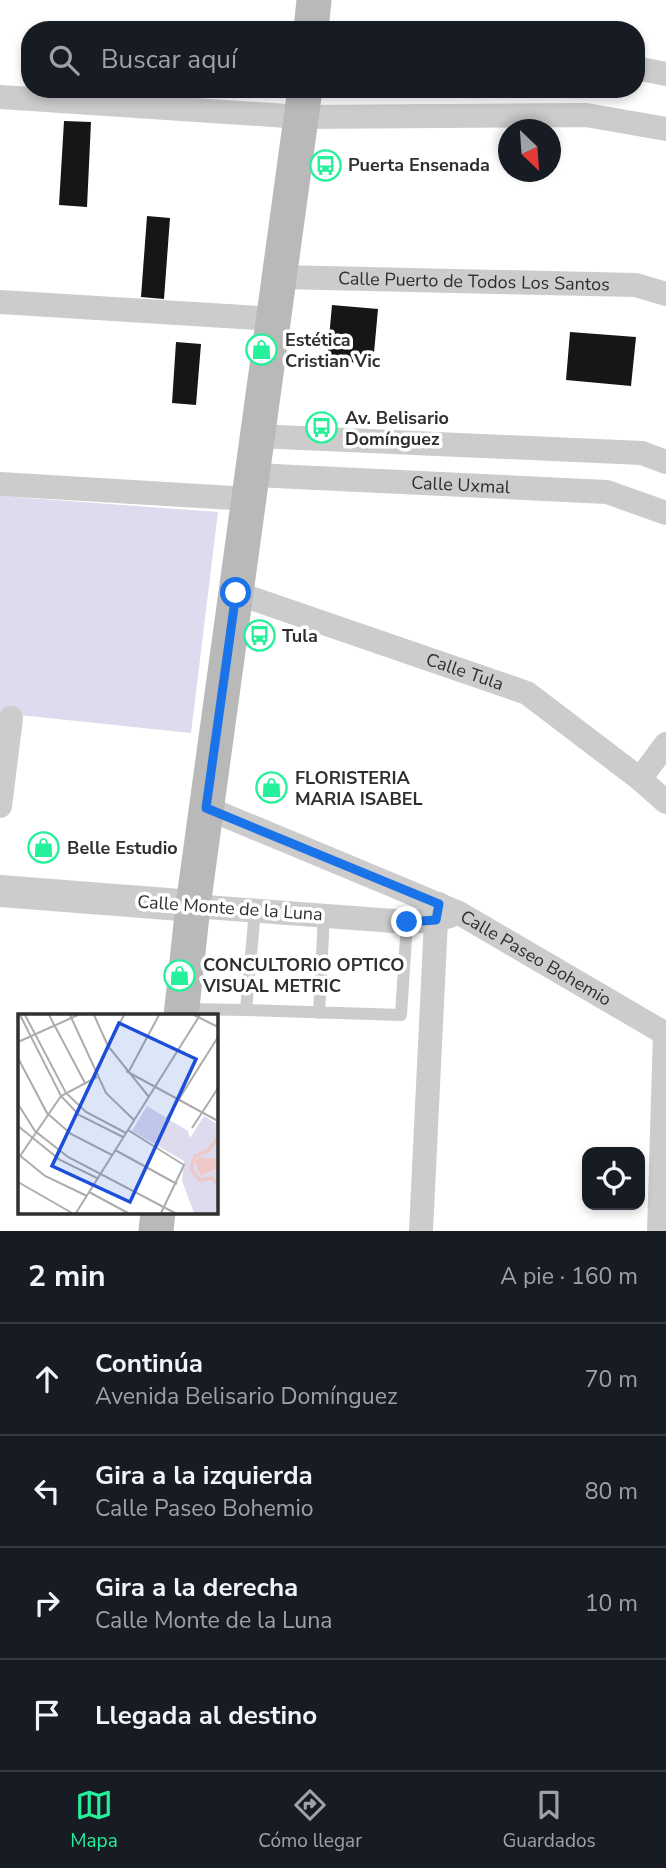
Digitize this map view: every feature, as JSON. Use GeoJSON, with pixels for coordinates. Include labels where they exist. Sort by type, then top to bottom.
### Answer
{"type":"FeatureCollection","features":[{"type":"Feature","properties":{"kind":"main road"},"geometry":{"type":"LineString","coordinates":[[312,21],[314,0]]}},
{"type":"Feature","properties":{"kind":"main road"},"geometry":{"type":"LineString","coordinates":[[181,1012],[206,808],[303,103]]}},
{"type":"Feature","properties":{"kind":"main road"},"geometry":{"type":"LineString","coordinates":[[156,1231],[158,1213]]}},
{"type":"Feature","properties":{"kind":"street"},"geometry":{"type":"LineString","coordinates":[[645,70],[666,74]]}},
{"type":"Feature","properties":{"kind":"street"},"geometry":{"type":"LineString","coordinates":[[0,97],[21,97]]}},
{"type":"Feature","properties":{"kind":"street"},"geometry":{"type":"LineString","coordinates":[[50,98],[303,103],[586,115],[666,129]]}},
{"type":"Feature","properties":{"kind":"street","name":"Calle Puerto de Todos Los Santos"},"geometry":{"type":"LineString","coordinates":[[280,276],[636,285],[666,294]]}},
{"type":"Feature","properties":{"kind":"street"},"geometry":{"type":"LineString","coordinates":[[0,302],[274,319]]}},
{"type":"Feature","properties":{"kind":"street"},"geometry":{"type":"LineString","coordinates":[[257,436],[642,453],[666,462]]}},
{"type":"Feature","properties":{"kind":"street","name":"Calle Uxmal"},"geometry":{"type":"LineString","coordinates":[[0,484],[607,492],[666,513]]}},
{"type":"Feature","properties":{"kind":"street","name":"Calle Tula"},"geometry":{"type":"LineString","coordinates":[[236,593],[527,693],[666,802]]}},
{"type":"Feature","properties":{"kind":"street"},"geometry":{"type":"LineString","coordinates":[[0,806],[11,718]]}},
{"type":"Feature","properties":{"kind":"street"},"geometry":{"type":"LineString","coordinates":[[640,779],[666,744]]}},
{"type":"Feature","properties":{"kind":"street","name":"Calle Paseo Bohemio"},"geometry":{"type":"LineString","coordinates":[[206,808],[445,912],[665,1034]]}},
{"type":"Feature","properties":{"kind":"street","name":"Calle Monte de la Luna"},"geometry":{"type":"LineString","coordinates":[[0,891],[407,922],[445,912]]}},
{"type":"Feature","properties":{"kind":"street"},"geometry":{"type":"LineString","coordinates":[[421,1231],[445,912]]}},
{"type":"Feature","properties":{"kind":"street"},"geometry":{"type":"LineString","coordinates":[[659,1231],[665,1034]]}},
{"type":"Feature","properties":{"kind":"lane"},"geometry":{"type":"LineString","coordinates":[[246,1010],[255,910]]}},
{"type":"Feature","properties":{"kind":"lane"},"geometry":{"type":"LineString","coordinates":[[319,1013],[324,916]]}},
{"type":"Feature","properties":{"kind":"lane"},"geometry":{"type":"LineString","coordinates":[[181,1012],[246,1010],[401,1015],[407,922]]}},
{"type":"Feature","properties":{"kind":"shaded area"},"geometry":{"type":"Polygon","coordinates":[[[0,496],[218,512],[191,733],[0,713],[0,496]]]}},
{"type":"Feature","properties":{"kind":"building"},"geometry":{"type":"Polygon","coordinates":[[[64,121],[91,122],[87,207],[59,205],[64,121]]]}},
{"type":"Feature","properties":{"kind":"building"},"geometry":{"type":"Polygon","coordinates":[[[147,216],[170,218],[164,299],[141,297],[147,216]]]}},
{"type":"Feature","properties":{"kind":"building"},"geometry":{"type":"Polygon","coordinates":[[[332,305],[378,309],[373,364],[327,360],[332,305]]]}},
{"type":"Feature","properties":{"kind":"building"},"geometry":{"type":"Polygon","coordinates":[[[570,332],[636,337],[631,386],[566,380],[570,332]]]}},
{"type":"Feature","properties":{"kind":"building"},"geometry":{"type":"Polygon","coordinates":[[[176,342],[201,344],[196,405],[172,403],[176,342]]]}},
{"type":"Feature","properties":{"kind":"place","name":"Puerta Ensenada"},"geometry":{"type":"Point","coordinates":[325,165]}},
{"type":"Feature","properties":{"kind":"place","name":"Estética Cristian Vic"},"geometry":{"type":"Point","coordinates":[262,350]}},
{"type":"Feature","properties":{"kind":"place","name":"Av. Belisario Domínguez"},"geometry":{"type":"Point","coordinates":[322,428]}},
{"type":"Feature","properties":{"kind":"place","name":"Tula"},"geometry":{"type":"Point","coordinates":[259,636]}},
{"type":"Feature","properties":{"kind":"place","name":"FLORISTERIA MARIA ISABEL"},"geometry":{"type":"Point","coordinates":[272,788]}},
{"type":"Feature","properties":{"kind":"place","name":"Belle Estudio"},"geometry":{"type":"Point","coordinates":[44,848]}},
{"type":"Feature","properties":{"kind":"place","name":"CONCULTORIO OPTICO VISUAL METRIC"},"geometry":{"type":"Point","coordinates":[180,975]}},
{"type":"Feature","properties":{"kind":"route"},"geometry":{"type":"LineString","coordinates":[[236,593],[206,808],[439,904],[436,920],[407,922]]}}]}
